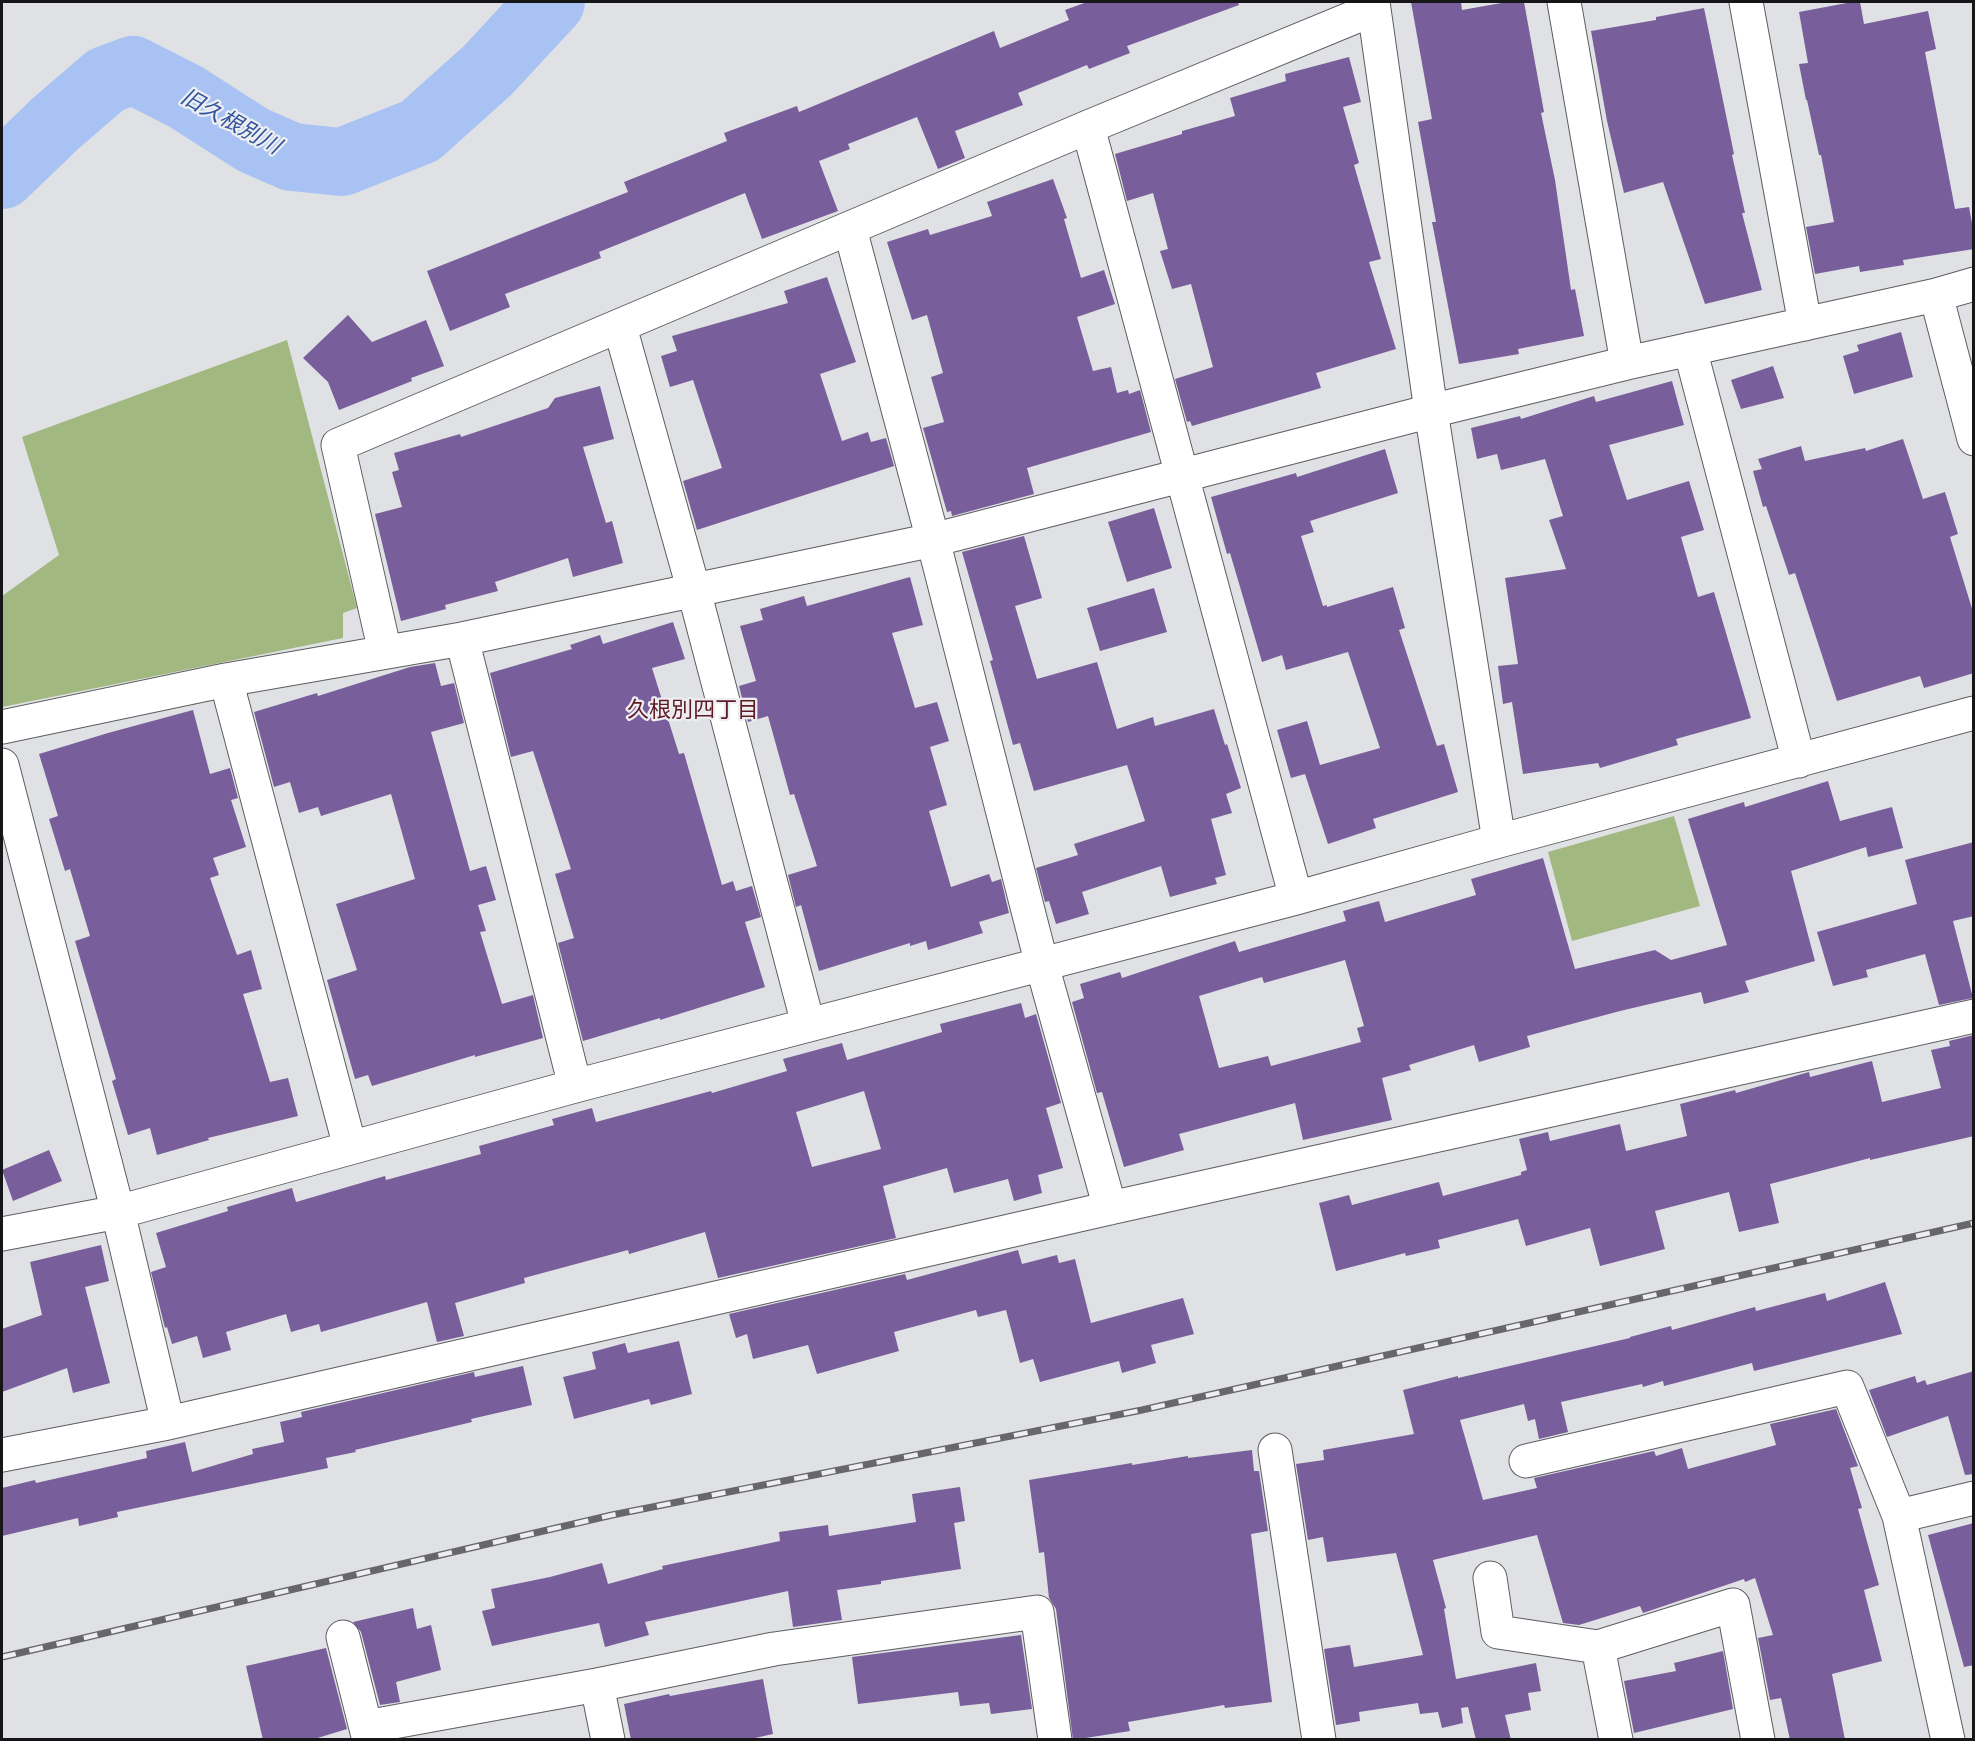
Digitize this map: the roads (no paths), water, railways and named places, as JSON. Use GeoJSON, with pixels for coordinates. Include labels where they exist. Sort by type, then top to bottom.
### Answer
{"type":"FeatureCollection","features":[{"type":"Feature","properties":{"kind":"street"},"geometry":{"type":"LineString","coordinates":[[1564,2],[1627,363]]}},
{"type":"Feature","properties":{"kind":"street"},"geometry":{"type":"LineString","coordinates":[[1746,2],[1805,324]]}},
{"type":"Feature","properties":{"kind":"street"},"geometry":{"type":"LineString","coordinates":[[385,652],[338,445],[1374,5],[1431,411],[1499,840]]}},
{"type":"Feature","properties":{"kind":"street"},"geometry":{"type":"LineString","coordinates":[[1088,127],[1296,898]]}},
{"type":"Feature","properties":{"kind":"street"},"geometry":{"type":"LineString","coordinates":[[850,229],[933,540],[1042,965],[1110,1208]]}},
{"type":"Feature","properties":{"kind":"street"},"geometry":{"type":"LineString","coordinates":[[2,727],[226,681],[462,639],[933,540],[1431,411],[1627,363],[1936,295],[1974,284]]}},
{"type":"Feature","properties":{"kind":"street"},"geometry":{"type":"LineString","coordinates":[[1936,295],[1974,439]]}},
{"type":"Feature","properties":{"kind":"street"},"geometry":{"type":"LineString","coordinates":[[620,327],[694,591],[808,1024]]}},
{"type":"Feature","properties":{"kind":"street"},"geometry":{"type":"LineString","coordinates":[[1690,349],[1799,762]]}},
{"type":"Feature","properties":{"kind":"street"},"geometry":{"type":"LineString","coordinates":[[462,639],[575,1086]]}},
{"type":"Feature","properties":{"kind":"street"},"geometry":{"type":"LineString","coordinates":[[226,681],[350,1147]]}},
{"type":"Feature","properties":{"kind":"street"},"geometry":{"type":"LineString","coordinates":[[2,1234],[118,1212],[575,1086],[1296,898],[1499,840],[1974,714]]}},
{"type":"Feature","properties":{"kind":"street"},"geometry":{"type":"LineString","coordinates":[[2,765],[118,1212],[168,1423]]}},
{"type":"Feature","properties":{"kind":"street"},"geometry":{"type":"LineString","coordinates":[[2,1455],[168,1423],[1110,1208],[1974,1016]]}},
{"type":"Feature","properties":{"kind":"street"},"geometry":{"type":"LineString","coordinates":[[1526,1461],[1847,1387],[1899,1516],[1948,1740]]}},
{"type":"Feature","properties":{"kind":"street"},"geometry":{"type":"LineString","coordinates":[[1275,1450],[1319,1740]]}},
{"type":"Feature","properties":{"kind":"street"},"geometry":{"type":"LineString","coordinates":[[1899,1516],[1974,1498]]}},
{"type":"Feature","properties":{"kind":"street"},"geometry":{"type":"LineString","coordinates":[[1490,1578],[1498,1632],[1598,1647],[1733,1605],[1758,1740]]}},
{"type":"Feature","properties":{"kind":"street"},"geometry":{"type":"LineString","coordinates":[[343,1637],[367,1733],[774,1649],[1037,1612],[1055,1740]]}},
{"type":"Feature","properties":{"kind":"street"},"geometry":{"type":"LineString","coordinates":[[1598,1647],[1616,1740]]}},
{"type":"Feature","properties":{"kind":"street"},"geometry":{"type":"LineString","coordinates":[[597,1684],[608,1740]]}},
{"type":"Feature","properties":{"kind":"waterway","name":"旧久根別川"},"geometry":{"type":"LineString","coordinates":[[2,175],[55,124],[106,80],[133,70],[186,97],[253,140],[292,157],[342,162],[420,131],[488,70],[551,2]]}},
{"type":"Feature","properties":{"kind":"railway"},"geometry":{"type":"LineString","coordinates":[[2,1657],[612,1515],[1142,1410],[1974,1223]]}},
{"type":"Feature","properties":{"kind":"district","name":"久根別四丁目"},"geometry":{"type":"Point","coordinates":[693,712]}}]}
